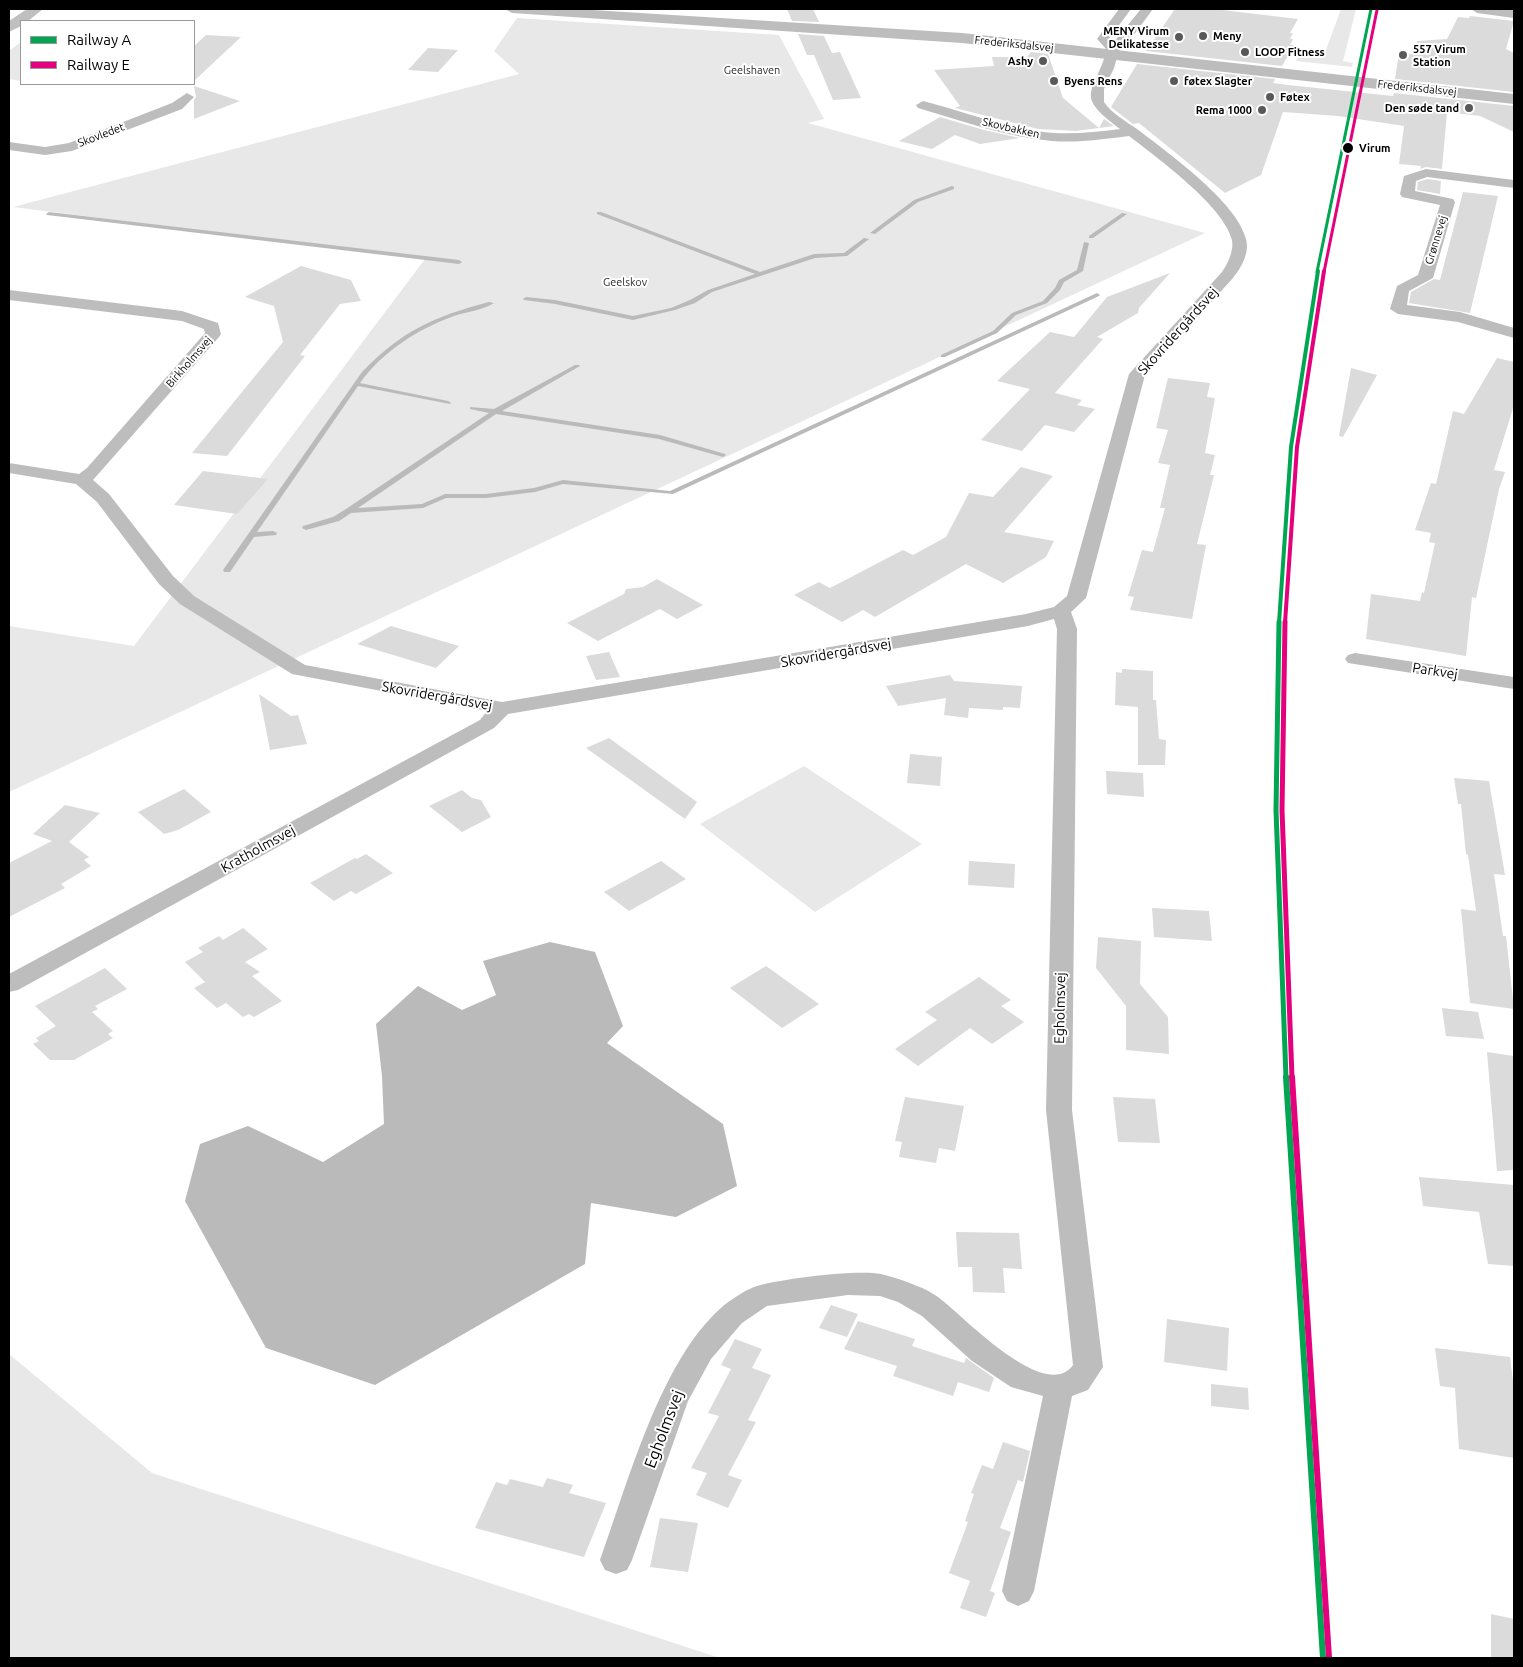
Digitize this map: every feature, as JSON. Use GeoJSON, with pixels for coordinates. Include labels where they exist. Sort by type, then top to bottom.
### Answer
{"type":"FeatureCollection","features":[{"type":"Feature","properties":{"kind":"main road"},"geometry":{"type":"LineString","coordinates":[[9,19],[22,9]]}},
{"type":"Feature","properties":{"kind":"main road"},"geometry":{"type":"LineString","coordinates":[[20,20],[36,9]]}},
{"type":"Feature","properties":{"kind":"main road"},"geometry":{"type":"LineString","coordinates":[[9,28],[20,20]]}},
{"type":"Feature","properties":{"kind":"street","name":"Frederiksdalsvej"},"geometry":{"type":"LineString","coordinates":[[512,9],[946,37],[1112,52],[1514,94]]}},
{"type":"Feature","properties":{"kind":"street","name":"Frederiksdalsvej"},"geometry":{"type":"LineString","coordinates":[[558,9],[954,34],[1514,98]]}},
{"type":"Feature","properties":{"kind":"street"},"geometry":{"type":"LineString","coordinates":[[1126,9],[1103,39],[1112,52],[1123,41],[1147,9]]}},
{"type":"Feature","properties":{"kind":"street"},"geometry":{"type":"LineString","coordinates":[[1477,9],[1514,14]]}},
{"type":"Feature","properties":{"kind":"street","name":"Skovridergårdsvej"},"geometry":{"type":"LineString","coordinates":[[9,468],[82,480],[104,498],[166,580],[187,600],[299,670],[502,708],[536,704],[1018,622],[1061,612],[1076,598],[1136,374],[1228,276],[1238,259],[1239,240],[1232,222],[1214,200],[1100,108],[1096,101],[1095,91],[1108,69],[1112,52]]}},
{"type":"Feature","properties":{"kind":"street","name":"Skovledet"},"geometry":{"type":"LineString","coordinates":[[9,146],[45,151],[72,146],[177,106],[187,97]]}},
{"type":"Feature","properties":{"kind":"street","name":"Skovbakken"},"geometry":{"type":"LineString","coordinates":[[923,105],[1021,132],[1052,137],[1077,137],[1130,132]]}},
{"type":"Feature","properties":{"kind":"street","name":"Grønnevej"},"geometry":{"type":"LineString","coordinates":[[1514,184],[1426,173],[1409,179],[1407,194],[1448,202],[1425,278],[1402,289],[1398,309],[1460,317],[1514,333]]}},
{"type":"Feature","properties":{"kind":"street","name":"Birkholmsvej"},"geometry":{"type":"LineString","coordinates":[[9,296],[182,316],[212,326],[214,334],[93,472],[82,480]]}},
{"type":"Feature","properties":{"kind":"street","name":"Egholmsvej"},"geometry":{"type":"LineString","coordinates":[[616,1560],[674,1398],[701,1351],[732,1315],[761,1296],[848,1284],[880,1285],[908,1294],[932,1308],[982,1353],[1021,1378],[1059,1388],[1078,1381],[1088,1367],[1058,1110],[1067,629],[1061,612]]}},
{"type":"Feature","properties":{"kind":"street","name":"Parkvej"},"geometry":{"type":"LineString","coordinates":[[1355,659],[1514,683]]}},
{"type":"Feature","properties":{"kind":"street","name":"Kratholmsvej"},"geometry":{"type":"LineString","coordinates":[[9,984],[487,724],[502,708]]}},
{"type":"Feature","properties":{"kind":"street"},"geometry":{"type":"LineString","coordinates":[[1018,1591],[1059,1388]]}},
{"type":"Feature","properties":{"kind":"green space"},"geometry":{"type":"Polygon","coordinates":[[[1341,9],[1356,9],[1343,61],[1353,63],[1352,67],[1296,61],[1299,56],[1323,58],[1341,9]]]}},
{"type":"Feature","properties":{"kind":"green space","name":"Geelskov"},"geometry":{"type":"Polygon","coordinates":[[[517,18],[779,35],[824,119],[808,123],[1205,233],[9,792],[9,626],[134,646],[425,259],[13,207],[519,74],[494,51],[517,18]]]}},
{"type":"Feature","properties":{"kind":"green space"},"geometry":{"type":"Polygon","coordinates":[[[20,43],[20,81],[9,79],[9,51],[20,43]]]}},
{"type":"Feature","properties":{"kind":"green space"},"geometry":{"type":"Polygon","coordinates":[[[804,766],[922,844],[815,912],[700,824],[804,766]]]}},
{"type":"Feature","properties":{"kind":"green space"},"geometry":{"type":"Polygon","coordinates":[[[9,1354],[152,1473],[720,1658],[9,1658],[9,1354]]]}},
{"type":"Feature","properties":{"kind":"shaded area"},"geometry":{"type":"Polygon","coordinates":[[[550,942],[595,952],[623,1026],[607,1043],[723,1124],[737,1186],[676,1217],[591,1203],[585,1264],[375,1385],[266,1348],[185,1201],[200,1144],[248,1126],[323,1162],[384,1124],[382,1076],[376,1024],[418,986],[462,1010],[496,995],[483,961],[550,942]]]}},
{"type":"Feature","properties":{"kind":"building"},"geometry":{"type":"Polygon","coordinates":[[[787,9],[813,9],[819,22],[792,21],[787,9]]]}},
{"type":"Feature","properties":{"kind":"building"},"geometry":{"type":"Polygon","coordinates":[[[1175,9],[1214,9],[1298,19],[1290,33],[1293,33],[1290,39],[1293,39],[1290,45],[1294,45],[1282,66],[1146,51],[1175,9]]]}},
{"type":"Feature","properties":{"kind":"building"},"geometry":{"type":"Polygon","coordinates":[[[1470,16],[1514,21],[1506,49],[1514,53],[1514,92],[1395,79],[1399,53],[1413,54],[1417,41],[1447,39],[1458,17],[1469,18],[1470,16]]]}},
{"type":"Feature","properties":{"kind":"building"},"geometry":{"type":"Polygon","coordinates":[[[798,34],[824,36],[832,53],[840,52],[861,98],[833,100],[814,55],[807,55],[798,34]]]}},
{"type":"Feature","properties":{"kind":"building"},"geometry":{"type":"Polygon","coordinates":[[[206,35],[241,37],[195,80],[195,45],[206,35]]]}},
{"type":"Feature","properties":{"kind":"building"},"geometry":{"type":"Polygon","coordinates":[[[428,48],[458,50],[438,72],[408,70],[428,48]]]}},
{"type":"Feature","properties":{"kind":"building"},"geometry":{"type":"Polygon","coordinates":[[[1031,52],[1048,54],[1063,98],[1099,128],[1076,131],[1038,129],[955,108],[960,106],[934,70],[994,66],[992,57],[1027,57],[1031,52]]]}},
{"type":"Feature","properties":{"kind":"building"},"geometry":{"type":"Polygon","coordinates":[[[1137,64],[1275,79],[1273,83],[1288,85],[1393,96],[1394,93],[1514,106],[1514,132],[1480,116],[1447,112],[1442,169],[1426,167],[1420,169],[1421,166],[1399,164],[1404,126],[1338,116],[1283,112],[1261,175],[1225,193],[1139,123],[1133,124],[1111,107],[1137,64]]]}},
{"type":"Feature","properties":{"kind":"building"},"geometry":{"type":"Polygon","coordinates":[[[194,86],[240,101],[194,119],[194,100],[196,97],[194,86]]]}},
{"type":"Feature","properties":{"kind":"building"},"geometry":{"type":"Polygon","coordinates":[[[940,117],[1020,138],[980,144],[955,135],[932,149],[899,141],[940,117]]]}},
{"type":"Feature","properties":{"kind":"building"},"geometry":{"type":"Polygon","coordinates":[[[1104,119],[1114,126],[1099,128],[1104,119]]]}},
{"type":"Feature","properties":{"kind":"building"},"geometry":{"type":"Polygon","coordinates":[[[1427,179],[1441,181],[1440,194],[1417,190],[1418,182],[1427,179]]]}},
{"type":"Feature","properties":{"kind":"building"},"geometry":{"type":"Polygon","coordinates":[[[1463,192],[1498,196],[1470,313],[1409,303],[1411,292],[1434,279],[1440,280],[1463,192]]]}},
{"type":"Feature","properties":{"kind":"building"},"geometry":{"type":"Polygon","coordinates":[[[301,266],[351,280],[361,301],[340,304],[300,355],[305,356],[227,456],[192,453],[283,342],[274,306],[245,297],[301,266]]]}},
{"type":"Feature","properties":{"kind":"building"},"geometry":{"type":"Polygon","coordinates":[[[1170,273],[1139,308],[1138,313],[1097,337],[1103,339],[1055,393],[1082,400],[1077,405],[1095,409],[1074,432],[1045,425],[1022,451],[981,440],[1030,389],[997,381],[1050,332],[1074,337],[1107,297],[1170,273]]]}},
{"type":"Feature","properties":{"kind":"building"},"geometry":{"type":"Polygon","coordinates":[[[1497,358],[1514,362],[1514,405],[1494,470],[1505,472],[1499,489],[1476,598],[1472,597],[1466,656],[1366,639],[1371,594],[1420,601],[1422,592],[1424,593],[1435,543],[1429,542],[1431,533],[1415,530],[1431,483],[1436,484],[1453,411],[1464,414],[1497,358]]]}},
{"type":"Feature","properties":{"kind":"building"},"geometry":{"type":"Polygon","coordinates":[[[1351,368],[1377,375],[1343,437],[1339,436],[1351,368]]]}},
{"type":"Feature","properties":{"kind":"building"},"geometry":{"type":"Polygon","coordinates":[[[1168,378],[1210,383],[1207,397],[1215,398],[1205,453],[1215,455],[1210,475],[1214,475],[1197,544],[1206,545],[1192,619],[1130,610],[1134,597],[1128,596],[1142,550],[1153,552],[1165,508],[1160,508],[1170,465],[1158,463],[1168,430],[1156,428],[1168,378]]]}},
{"type":"Feature","properties":{"kind":"building"},"geometry":{"type":"Polygon","coordinates":[[[1021,467],[1053,476],[1004,532],[1054,541],[1046,557],[1003,583],[966,564],[875,617],[863,610],[842,622],[794,595],[819,582],[830,588],[903,550],[913,555],[946,537],[969,493],[993,497],[1021,467]]]}},
{"type":"Feature","properties":{"kind":"building"},"geometry":{"type":"Polygon","coordinates":[[[203,471],[268,479],[237,514],[174,505],[203,471]]]}},
{"type":"Feature","properties":{"kind":"building"},"geometry":{"type":"Polygon","coordinates":[[[657,579],[703,605],[677,619],[660,609],[598,641],[567,623],[624,594],[626,589],[643,587],[657,579]]]}},
{"type":"Feature","properties":{"kind":"building"},"geometry":{"type":"Polygon","coordinates":[[[391,626],[459,646],[436,668],[357,644],[391,626]]]}},
{"type":"Feature","properties":{"kind":"building"},"geometry":{"type":"Polygon","coordinates":[[[609,652],[620,677],[596,680],[586,656],[609,652]]]}},
{"type":"Feature","properties":{"kind":"building"},"geometry":{"type":"Polygon","coordinates":[[[1122,669],[1153,671],[1153,700],[1156,700],[1159,739],[1166,740],[1165,765],[1138,765],[1138,707],[1115,705],[1116,672],[1122,673],[1122,669]]]}},
{"type":"Feature","properties":{"kind":"building"},"geometry":{"type":"Polygon","coordinates":[[[950,675],[954,681],[1022,686],[1020,708],[1003,707],[1003,710],[969,708],[968,718],[944,715],[946,698],[898,706],[886,686],[950,675]]]}},
{"type":"Feature","properties":{"kind":"building"},"geometry":{"type":"Polygon","coordinates":[[[259,694],[291,716],[298,715],[307,744],[270,750],[259,694]]]}},
{"type":"Feature","properties":{"kind":"building"},"geometry":{"type":"Polygon","coordinates":[[[609,738],[697,802],[685,819],[586,748],[609,738]]]}},
{"type":"Feature","properties":{"kind":"building"},"geometry":{"type":"Polygon","coordinates":[[[910,754],[942,757],[940,786],[907,783],[910,754]]]}},
{"type":"Feature","properties":{"kind":"building"},"geometry":{"type":"Polygon","coordinates":[[[1106,771],[1143,773],[1144,797],[1107,794],[1106,771]]]}},
{"type":"Feature","properties":{"kind":"building"},"geometry":{"type":"Polygon","coordinates":[[[1454,778],[1489,781],[1505,875],[1494,874],[1503,936],[1506,936],[1514,1009],[1470,1003],[1461,909],[1476,911],[1468,855],[1466,854],[1461,804],[1458,804],[1454,778]]]}},
{"type":"Feature","properties":{"kind":"building"},"geometry":{"type":"Polygon","coordinates":[[[184,789],[211,812],[178,830],[164,834],[138,812],[184,789]]]}},
{"type":"Feature","properties":{"kind":"building"},"geometry":{"type":"Polygon","coordinates":[[[462,790],[472,798],[481,800],[491,817],[462,832],[429,806],[462,790]]]}},
{"type":"Feature","properties":{"kind":"building"},"geometry":{"type":"Polygon","coordinates":[[[65,805],[100,813],[69,842],[89,857],[84,860],[91,866],[61,884],[65,888],[9,917],[9,863],[52,841],[33,834],[65,805]]]}},
{"type":"Feature","properties":{"kind":"building"},"geometry":{"type":"Polygon","coordinates":[[[366,854],[393,873],[356,894],[351,891],[334,901],[310,883],[355,858],[357,859],[366,854]]]}},
{"type":"Feature","properties":{"kind":"building"},"geometry":{"type":"Polygon","coordinates":[[[661,861],[686,879],[629,911],[604,892],[661,861]]]}},
{"type":"Feature","properties":{"kind":"building"},"geometry":{"type":"Polygon","coordinates":[[[969,861],[1015,864],[1014,888],[968,885],[969,861]]]}},
{"type":"Feature","properties":{"kind":"building"},"geometry":{"type":"Polygon","coordinates":[[[1152,908],[1209,911],[1212,941],[1154,937],[1152,908]]]}},
{"type":"Feature","properties":{"kind":"building"},"geometry":{"type":"Polygon","coordinates":[[[243,928],[268,949],[245,962],[260,972],[252,976],[282,1001],[254,1017],[249,1014],[243,1017],[226,1003],[217,1008],[194,988],[205,982],[185,962],[203,952],[198,948],[219,936],[223,940],[243,928]]]}},
{"type":"Feature","properties":{"kind":"building"},"geometry":{"type":"Polygon","coordinates":[[[1098,937],[1141,941],[1140,984],[1168,1017],[1169,1054],[1126,1050],[1126,1006],[1096,968],[1098,937]]]}},
{"type":"Feature","properties":{"kind":"building"},"geometry":{"type":"Polygon","coordinates":[[[766,966],[819,1004],[782,1028],[730,988],[766,966]]]}},
{"type":"Feature","properties":{"kind":"building"},"geometry":{"type":"Polygon","coordinates":[[[105,968],[127,989],[95,1006],[98,1009],[92,1012],[113,1031],[108,1034],[113,1038],[74,1060],[50,1060],[33,1044],[39,1041],[36,1038],[56,1026],[35,1006],[105,968]]]}},
{"type":"Feature","properties":{"kind":"building"},"geometry":{"type":"Polygon","coordinates":[[[979,977],[1011,1000],[1001,1006],[1024,1022],[992,1044],[970,1028],[918,1066],[895,1049],[937,1020],[925,1012],[979,977]]]}},
{"type":"Feature","properties":{"kind":"building"},"geometry":{"type":"Polygon","coordinates":[[[1442,1008],[1478,1012],[1484,1039],[1446,1036],[1442,1008]]]}},
{"type":"Feature","properties":{"kind":"building"},"geometry":{"type":"Polygon","coordinates":[[[1487,1052],[1514,1056],[1514,1170],[1497,1171],[1487,1052]]]}},
{"type":"Feature","properties":{"kind":"building"},"geometry":{"type":"Polygon","coordinates":[[[905,1097],[964,1106],[955,1151],[939,1148],[936,1163],[899,1157],[902,1142],[895,1141],[905,1097]]]}},
{"type":"Feature","properties":{"kind":"building"},"geometry":{"type":"Polygon","coordinates":[[[1113,1097],[1155,1099],[1160,1143],[1118,1142],[1113,1097]]]}},
{"type":"Feature","properties":{"kind":"building"},"geometry":{"type":"Polygon","coordinates":[[[1419,1177],[1514,1185],[1514,1266],[1488,1264],[1479,1212],[1423,1206],[1419,1177]]]}},
{"type":"Feature","properties":{"kind":"building"},"geometry":{"type":"Polygon","coordinates":[[[956,1232],[1019,1233],[1022,1269],[1003,1268],[1005,1293],[973,1292],[972,1267],[958,1267],[956,1232]]]}},
{"type":"Feature","properties":{"kind":"building"},"geometry":{"type":"Polygon","coordinates":[[[831,1305],[858,1314],[847,1337],[819,1328],[831,1305]]]}},
{"type":"Feature","properties":{"kind":"building"},"geometry":{"type":"Polygon","coordinates":[[[1167,1319],[1229,1328],[1227,1371],[1164,1362],[1167,1319]]]}},
{"type":"Feature","properties":{"kind":"building"},"geometry":{"type":"Polygon","coordinates":[[[858,1321],[915,1339],[912,1346],[964,1363],[966,1358],[994,1378],[989,1392],[958,1382],[953,1396],[893,1376],[897,1366],[844,1349],[858,1321]]]}},
{"type":"Feature","properties":{"kind":"building"},"geometry":{"type":"Polygon","coordinates":[[[735,1339],[762,1349],[752,1368],[771,1375],[748,1420],[756,1422],[728,1475],[742,1480],[728,1508],[696,1495],[707,1473],[691,1468],[719,1416],[708,1413],[731,1369],[721,1365],[735,1339]]]}},
{"type":"Feature","properties":{"kind":"building"},"geometry":{"type":"Polygon","coordinates":[[[1435,1348],[1510,1357],[1514,1390],[1514,1458],[1459,1449],[1455,1388],[1440,1386],[1435,1348]]]}},
{"type":"Feature","properties":{"kind":"building"},"geometry":{"type":"Polygon","coordinates":[[[1211,1384],[1248,1388],[1249,1410],[1211,1406],[1211,1384]]]}},
{"type":"Feature","properties":{"kind":"building"},"geometry":{"type":"Polygon","coordinates":[[[1003,1442],[1030,1451],[1023,1482],[1018,1480],[1000,1528],[1011,1532],[990,1591],[995,1593],[986,1617],[960,1608],[970,1581],[949,1573],[968,1522],[965,1521],[974,1494],[971,1493],[982,1465],[993,1469],[1003,1442]]]}},
{"type":"Feature","properties":{"kind":"building"},"geometry":{"type":"Polygon","coordinates":[[[547,1478],[573,1485],[569,1493],[606,1503],[584,1557],[475,1528],[496,1482],[507,1485],[510,1479],[543,1487],[547,1478]]]}},
{"type":"Feature","properties":{"kind":"building"},"geometry":{"type":"Polygon","coordinates":[[[660,1518],[698,1523],[688,1572],[650,1567],[660,1518]]]}},
{"type":"Feature","properties":{"kind":"building"},"geometry":{"type":"Polygon","coordinates":[[[1491,1614],[1514,1619],[1514,1658],[1491,1658],[1491,1614]]]}},
{"type":"Feature","properties":{"kind":"waterway"},"geometry":{"type":"LineString","coordinates":[[873,233],[916,201],[952,188]]}},
{"type":"Feature","properties":{"kind":"waterway"},"geometry":{"type":"LineString","coordinates":[[599,213],[760,274]]}},
{"type":"Feature","properties":{"kind":"waterway"},"geometry":{"type":"LineString","coordinates":[[49,214],[459,262]]}},
{"type":"Feature","properties":{"kind":"waterway"},"geometry":{"type":"LineString","coordinates":[[1091,237],[1124,214]]}},
{"type":"Feature","properties":{"kind":"waterway"},"geometry":{"type":"LineString","coordinates":[[526,299],[555,302],[633,318],[683,306],[710,291],[814,256],[845,255],[866,239]]}},
{"type":"Feature","properties":{"kind":"waterway"},"geometry":{"type":"LineString","coordinates":[[943,356],[995,332],[1014,314],[1045,302],[1058,289],[1061,281],[1080,271],[1086,243]]}},
{"type":"Feature","properties":{"kind":"waterway"},"geometry":{"type":"LineString","coordinates":[[349,511],[423,506],[445,496],[486,496],[535,490],[563,482],[671,493],[1097,295]]}},
{"type":"Feature","properties":{"kind":"waterway"},"geometry":{"type":"LineString","coordinates":[[356,384],[379,358],[407,336],[437,320],[491,303]]}},
{"type":"Feature","properties":{"kind":"waterway"},"geometry":{"type":"LineString","coordinates":[[495,412],[577,366]]}},
{"type":"Feature","properties":{"kind":"waterway"},"geometry":{"type":"LineString","coordinates":[[251,535],[356,384]]}},
{"type":"Feature","properties":{"kind":"waterway"},"geometry":{"type":"LineString","coordinates":[[356,384],[448,403]]}},
{"type":"Feature","properties":{"kind":"waterway"},"geometry":{"type":"LineString","coordinates":[[472,408],[495,412]]}},
{"type":"Feature","properties":{"kind":"waterway"},"geometry":{"type":"LineString","coordinates":[[349,511],[495,412]]}},
{"type":"Feature","properties":{"kind":"waterway"},"geometry":{"type":"LineString","coordinates":[[495,412],[660,437],[723,455]]}},
{"type":"Feature","properties":{"kind":"waterway"},"geometry":{"type":"LineString","coordinates":[[306,528],[336,519],[349,511]]}},
{"type":"Feature","properties":{"kind":"waterway"},"geometry":{"type":"LineString","coordinates":[[251,535],[273,533]]}},
{"type":"Feature","properties":{"kind":"waterway"},"geometry":{"type":"LineString","coordinates":[[227,570],[251,535]]}},
{"type":"Feature","properties":{"kind":"rail line","name":"A"},"geometry":{"type":"LineString","coordinates":[[1323,1658],[1300,1315],[1284,1034],[1276,810],[1277,660],[1285,510],[1299,384],[1320,258],[1371,9]]}},
{"type":"Feature","properties":{"kind":"rail line","name":"E"},"geometry":{"type":"LineString","coordinates":[[1329,1658],[1290,1034],[1282,810],[1283,660],[1291,510],[1305,384],[1326,259],[1377,10]]}},
{"type":"Feature","properties":{"kind":"place","name":"Meny"},"geometry":{"type":"Point","coordinates":[1203,36]}},
{"type":"Feature","properties":{"kind":"place","name":"MENY Virum Delikatesse"},"geometry":{"type":"Point","coordinates":[1179,37]}},
{"type":"Feature","properties":{"kind":"place","name":"LOOP Fitness"},"geometry":{"type":"Point","coordinates":[1245,52]}},
{"type":"Feature","properties":{"kind":"place","name":"557 Virum Station"},"geometry":{"type":"Point","coordinates":[1403,55]}},
{"type":"Feature","properties":{"kind":"place","name":"Ashy"},"geometry":{"type":"Point","coordinates":[1043,61]}},
{"type":"Feature","properties":{"kind":"place","name":"Byens Rens"},"geometry":{"type":"Point","coordinates":[1054,81]}},
{"type":"Feature","properties":{"kind":"place","name":"føtex Slagter"},"geometry":{"type":"Point","coordinates":[1174,81]}},
{"type":"Feature","properties":{"kind":"place","name":"Føtex"},"geometry":{"type":"Point","coordinates":[1270,97]}},
{"type":"Feature","properties":{"kind":"place","name":"Den søde tand"},"geometry":{"type":"Point","coordinates":[1469,108]}},
{"type":"Feature","properties":{"kind":"place","name":"Rema 1000"},"geometry":{"type":"Point","coordinates":[1262,110]}},
{"type":"Feature","properties":{"kind":"place","name":"Virum"},"geometry":{"type":"Point","coordinates":[1348,148]}},
{"type":"Feature","properties":{"kind":"park label","name":"Geelshaven"},"geometry":{"type":"Point","coordinates":[752,70]}}]}
